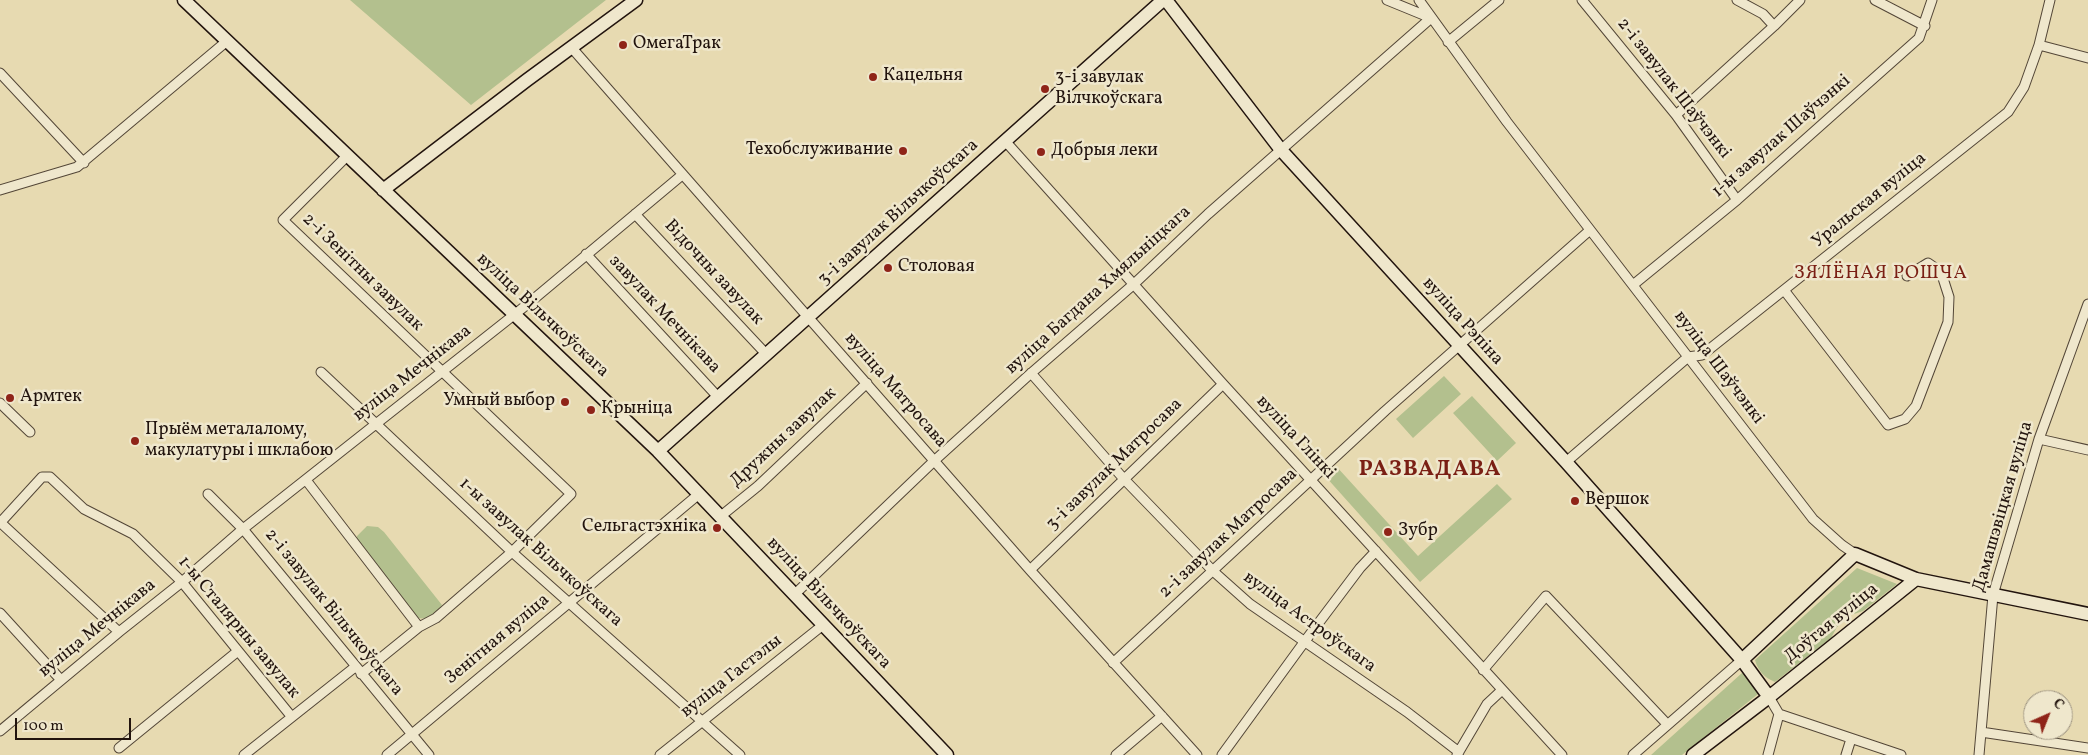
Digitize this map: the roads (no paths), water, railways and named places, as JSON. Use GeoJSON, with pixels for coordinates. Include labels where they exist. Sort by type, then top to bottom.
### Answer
{"type":"FeatureCollection","features":[{"type":"Feature","properties":{"kind":"street","name":"вуліца Вільчкоўскага"},"geometry":{"type":"LineString","coordinates":[[184,0],[658,450],[947,755]]}},
{"type":"Feature","properties":{"kind":"street"},"geometry":{"type":"LineString","coordinates":[[383,190],[636,0]]}},
{"type":"Feature","properties":{"kind":"street","name":"3-і завулак Вільчкоўскага"},"geometry":{"type":"LineString","coordinates":[[658,450],[1164,0]]}},
{"type":"Feature","properties":{"kind":"street","name":"вуліца Рэпіна"},"geometry":{"type":"LineString","coordinates":[[1164,0],[1281,150],[1566,462],[1742,660]]}},
{"type":"Feature","properties":{"kind":"street"},"geometry":{"type":"LineString","coordinates":[[1387,0],[1431,18]]}},
{"type":"Feature","properties":{"kind":"street","name":"вуліца Шаўчэнкі"},"geometry":{"type":"LineString","coordinates":[[1419,0],[1448,42],[1590,230],[1813,519],[1855,554],[1916,579],[2088,614]]}},
{"type":"Feature","properties":{"kind":"street"},"geometry":{"type":"LineString","coordinates":[[1448,42],[1499,0]]}},
{"type":"Feature","properties":{"kind":"street","name":"2-і завулак Шаўчэнкі"},"geometry":{"type":"LineString","coordinates":[[1582,0],[1676,115],[1737,200]]}},
{"type":"Feature","properties":{"kind":"street"},"geometry":{"type":"LineString","coordinates":[[1736,0],[1763,14],[1774,26]]}},
{"type":"Feature","properties":{"kind":"street"},"geometry":{"type":"LineString","coordinates":[[1676,115],[1800,0]]}},
{"type":"Feature","properties":{"kind":"street"},"geometry":{"type":"LineString","coordinates":[[1875,0],[1925,26]]}},
{"type":"Feature","properties":{"kind":"street","name":"1-ы завулак Шаўчэнкі"},"geometry":{"type":"LineString","coordinates":[[1633,285],[1737,200],[1919,38],[1925,26],[1932,0]]}},
{"type":"Feature","properties":{"kind":"street","name":"Уральская вуліца"},"geometry":{"type":"LineString","coordinates":[[1566,462],[1688,357],[1702,355],[2008,112],[2024,86],[2039,45],[2050,0]]}},
{"type":"Feature","properties":{"kind":"street","name":"вуліца Багдана Хмяльніцкага"},"geometry":{"type":"LineString","coordinates":[[795,594],[934,461],[1031,373],[1134,284],[1208,214],[1431,18]]}},
{"type":"Feature","properties":{"kind":"street"},"geometry":{"type":"LineString","coordinates":[[0,190],[77,167],[84,163],[227,41]]}},
{"type":"Feature","properties":{"kind":"street"},"geometry":{"type":"LineString","coordinates":[[2039,45],[2088,58]]}},
{"type":"Feature","properties":{"kind":"street","name":"вуліца Матросава"},"geometry":{"type":"LineString","coordinates":[[571,47],[1030,570],[1197,755]]}},
{"type":"Feature","properties":{"kind":"street"},"geometry":{"type":"LineString","coordinates":[[0,73],[84,163]]}},
{"type":"Feature","properties":{"kind":"street","name":"вуліца Глінкі"},"geometry":{"type":"LineString","coordinates":[[1006,142],[1223,384],[1562,755]]}},
{"type":"Feature","properties":{"kind":"street","name":"2-і Зенітны завулак"},"geometry":{"type":"LineString","coordinates":[[347,156],[283,220],[571,494],[512,552]]}},
{"type":"Feature","properties":{"kind":"street","name":"вуліца Мечнікава"},"geometry":{"type":"LineString","coordinates":[[0,731],[182,582],[243,529],[515,314],[682,175]]}},
{"type":"Feature","properties":{"kind":"street","name":"Відочны завулак"},"geometry":{"type":"LineString","coordinates":[[635,214],[767,354]]}},
{"type":"Feature","properties":{"kind":"street","name":"2-і завулак Матросава"},"geometry":{"type":"LineString","coordinates":[[1113,663],[1385,411],[1590,230]]}},
{"type":"Feature","properties":{"kind":"street","name":"завулак Мечнікава"},"geometry":{"type":"LineString","coordinates":[[586,254],[718,397]]}},
{"type":"Feature","properties":{"kind":"street"},"geometry":{"type":"LineString","coordinates":[[1784,290],[1888,425],[1905,420],[1916,406],[1948,322],[1949,297],[1941,272],[1928,262],[1907,276]]}},
{"type":"Feature","properties":{"kind":"street","name":"Дамашэвіцкая вуліца"},"geometry":{"type":"LineString","coordinates":[[1979,755],[1993,595],[2039,439],[2088,304]]}},
{"type":"Feature","properties":{"kind":"street","name":"1-ы завулак Вільчкоўскага"},"geometry":{"type":"LineString","coordinates":[[321,372],[512,552],[740,755]]}},
{"type":"Feature","properties":{"kind":"street","name":"вуліца Астроўскага"},"geometry":{"type":"LineString","coordinates":[[1031,373],[1124,478],[1213,571],[1250,604],[1406,712],[1458,753]]}},
{"type":"Feature","properties":{"kind":"street","name":"Дружны завулак"},"geometry":{"type":"LineString","coordinates":[[721,516],[758,486],[867,383]]}},
{"type":"Feature","properties":{"kind":"street","name":"3-і завулак Матросава"},"geometry":{"type":"LineString","coordinates":[[1030,570],[1223,384]]}},
{"type":"Feature","properties":{"kind":"street"},"geometry":{"type":"LineString","coordinates":[[0,403],[30,432]]}},
{"type":"Feature","properties":{"kind":"street"},"geometry":{"type":"LineString","coordinates":[[2039,439],[2088,450]]}},
{"type":"Feature","properties":{"kind":"street","name":"1-ы Сталярны завулак"},"geometry":{"type":"LineString","coordinates":[[0,522],[42,477],[50,477],[84,509],[132,534],[182,582],[291,716]]}},
{"type":"Feature","properties":{"kind":"street"},"geometry":{"type":"LineString","coordinates":[[306,480],[419,627]]}},
{"type":"Feature","properties":{"kind":"street","name":"2-і завулак Вільчкоўскага"},"geometry":{"type":"LineString","coordinates":[[208,494],[243,529],[429,755]]}},
{"type":"Feature","properties":{"kind":"street","name":"Зенітная вуліца"},"geometry":{"type":"LineString","coordinates":[[387,755],[699,494]]}},
{"type":"Feature","properties":{"kind":"street"},"geometry":{"type":"LineString","coordinates":[[0,522],[119,632]]}},
{"type":"Feature","properties":{"kind":"street"},"geometry":{"type":"LineString","coordinates":[[1222,755],[1360,568],[1376,551]]}},
{"type":"Feature","properties":{"kind":"street"},"geometry":{"type":"LineString","coordinates":[[244,755],[291,716],[419,627],[436,618],[512,552]]}},
{"type":"Feature","properties":{"kind":"street","name":"Доўгая вуліца"},"geometry":{"type":"LineString","coordinates":[[1633,755],[1742,660],[1855,554]]}},
{"type":"Feature","properties":{"kind":"street","name":"Доўгая вуліца"},"geometry":{"type":"LineString","coordinates":[[1693,755],[1769,697],[1916,579]]}},
{"type":"Feature","properties":{"kind":"street"},"geometry":{"type":"LineString","coordinates":[[1484,670],[1546,596],[1667,724]]}},
{"type":"Feature","properties":{"kind":"street"},"geometry":{"type":"LineString","coordinates":[[1,617],[61,680]]}},
{"type":"Feature","properties":{"kind":"street","name":"вуліца Гастэлы"},"geometry":{"type":"LineString","coordinates":[[660,755],[823,625]]}},
{"type":"Feature","properties":{"kind":"street"},"geometry":{"type":"LineString","coordinates":[[119,748],[238,651]]}},
{"type":"Feature","properties":{"kind":"street"},"geometry":{"type":"LineString","coordinates":[[1742,660],[1779,714],[1900,755]]}},
{"type":"Feature","properties":{"kind":"street"},"geometry":{"type":"LineString","coordinates":[[1458,753],[1487,704],[1502,690]]}},
{"type":"Feature","properties":{"kind":"street"},"geometry":{"type":"LineString","coordinates":[[1768,755],[1779,714]]}},
{"type":"Feature","properties":{"kind":"street"},"geometry":{"type":"LineString","coordinates":[[1116,755],[1162,716]]}},
{"type":"Feature","properties":{"kind":"street"},"geometry":{"type":"LineString","coordinates":[[1981,732],[2088,748]]}},
{"type":"Feature","properties":{"kind":"street"},"geometry":{"type":"LineString","coordinates":[[1846,755],[1851,738]]}},
{"type":"Feature","properties":{"kind":"place","name":"ОмегаТрак"},"geometry":{"type":"Point","coordinates":[623,45]}},
{"type":"Feature","properties":{"kind":"place","name":"Кацельня"},"geometry":{"type":"Point","coordinates":[873,77]}},
{"type":"Feature","properties":{"kind":"place","name":"3-і завулак Вілчкоўскага"},"geometry":{"type":"Point","coordinates":[1045,89]}},
{"type":"Feature","properties":{"kind":"place","name":"Техобслуживание"},"geometry":{"type":"Point","coordinates":[903,151]}},
{"type":"Feature","properties":{"kind":"place","name":"Добрыя леки"},"geometry":{"type":"Point","coordinates":[1041,152]}},
{"type":"Feature","properties":{"kind":"place","name":"Столовая"},"geometry":{"type":"Point","coordinates":[888,268]}},
{"type":"Feature","properties":{"kind":"place","name":"Армтек"},"geometry":{"type":"Point","coordinates":[10,398]}},
{"type":"Feature","properties":{"kind":"place","name":"Умный выбор"},"geometry":{"type":"Point","coordinates":[565,402]}},
{"type":"Feature","properties":{"kind":"place","name":"Крыніца"},"geometry":{"type":"Point","coordinates":[591,410]}},
{"type":"Feature","properties":{"kind":"place","name":"Прыём металалому, макулатуры і шклабою"},"geometry":{"type":"Point","coordinates":[135,441]}},
{"type":"Feature","properties":{"kind":"place","name":"Вершок"},"geometry":{"type":"Point","coordinates":[1575,501]}},
{"type":"Feature","properties":{"kind":"place","name":"Сельгастэхніка"},"geometry":{"type":"Point","coordinates":[717,528]}},
{"type":"Feature","properties":{"kind":"place","name":"Зубр"},"geometry":{"type":"Point","coordinates":[1388,532]}},
{"type":"Feature","properties":{"kind":"district","name":"ЗЯЛЁНАЯ РОШЧА"},"geometry":{"type":"Point","coordinates":[1881,275]}},
{"type":"Feature","properties":{"kind":"district","name":"РАЗВАДАВА"},"geometry":{"type":"Point","coordinates":[1430,471]}}]}
